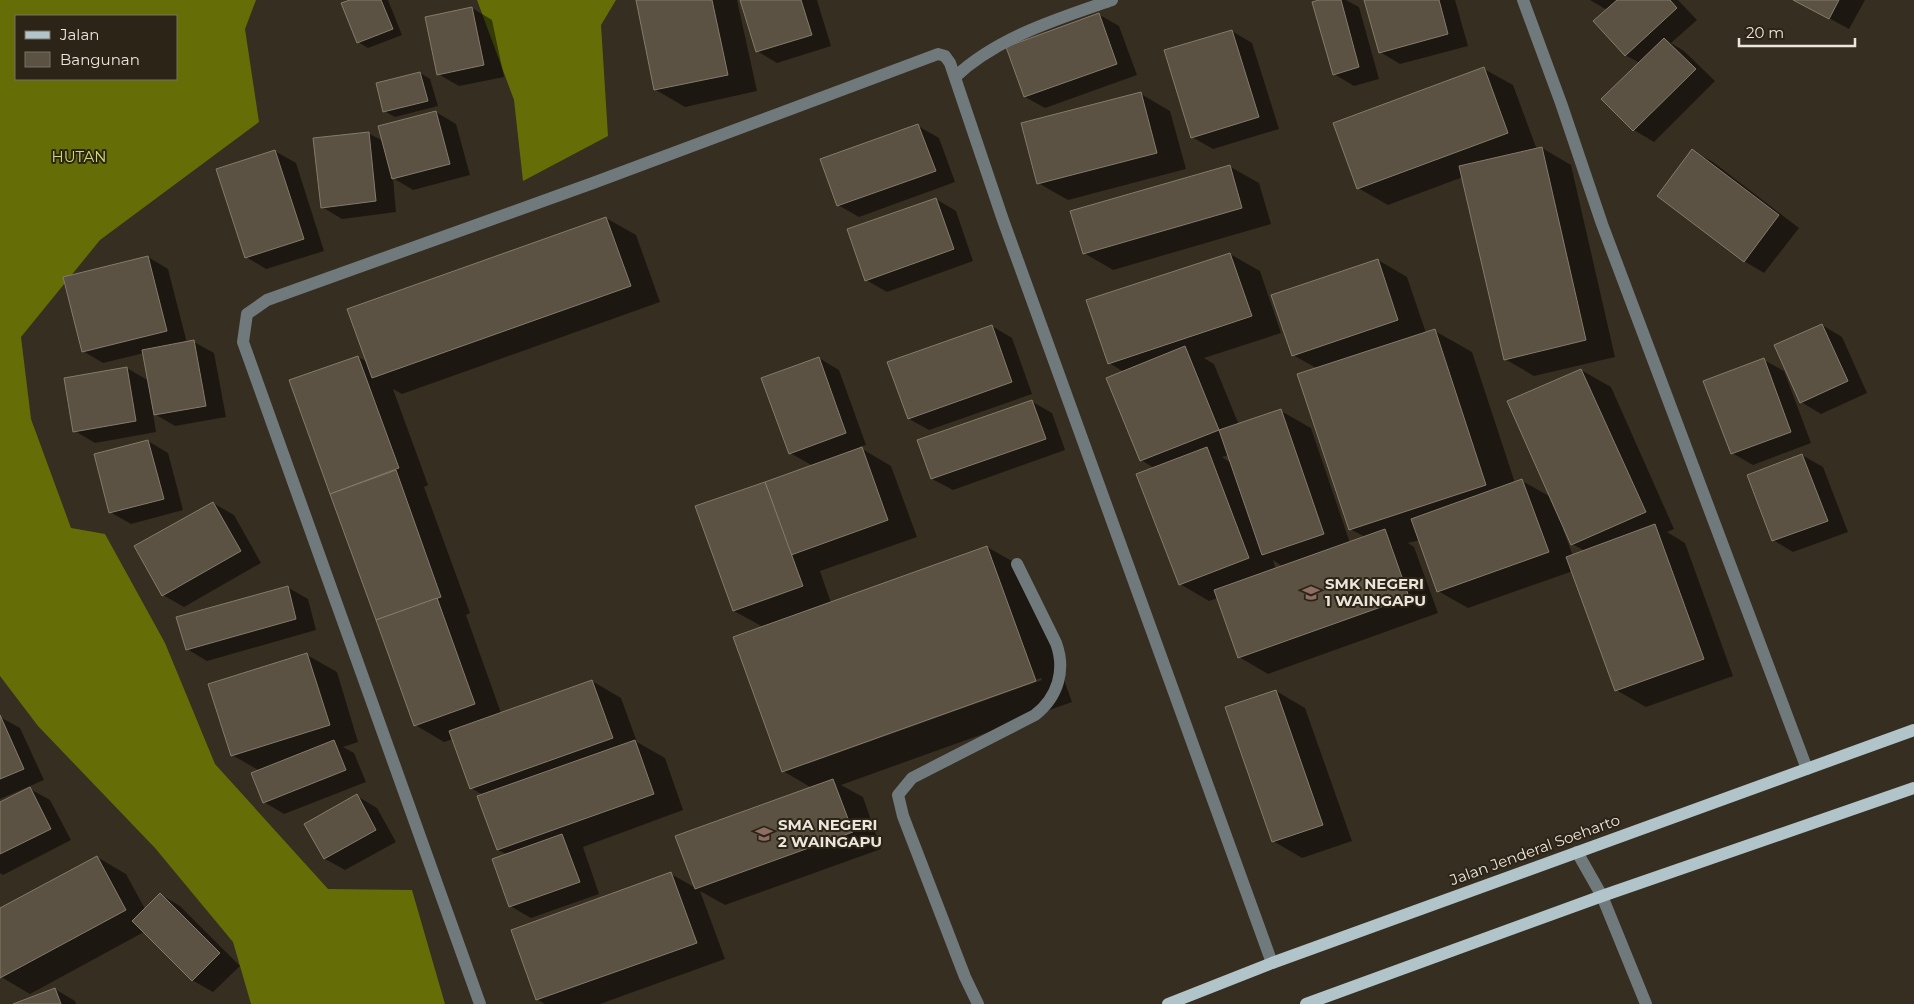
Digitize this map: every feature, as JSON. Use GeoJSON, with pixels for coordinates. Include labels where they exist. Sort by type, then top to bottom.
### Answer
{"type":"FeatureCollection","features":[{"type":"Feature","properties":{"kind":"main road","name":"Jalan Jenderal Soeharto"},"geometry":{"type":"LineString","coordinates":[[1168,1004],[1272,963],[1914,730]]}},
{"type":"Feature","properties":{"kind":"main road"},"geometry":{"type":"LineString","coordinates":[[1306,1004],[1602,896],[1914,788]]}},
{"type":"Feature","properties":{"kind":"street"},"geometry":{"type":"LineString","coordinates":[[955,78],[973,61],[1012,39],[1046,23],[1112,0]]}},
{"type":"Feature","properties":{"kind":"street"},"geometry":{"type":"LineString","coordinates":[[1523,0],[1561,103],[1602,224],[1807,769]]}},
{"type":"Feature","properties":{"kind":"street"},"geometry":{"type":"LineString","coordinates":[[480,1004],[243,342],[247,314],[267,300],[593,183],[938,54],[945,56],[955,78],[1003,220],[1272,963]]}},
{"type":"Feature","properties":{"kind":"street"},"geometry":{"type":"LineString","coordinates":[[978,1004],[965,977],[903,816],[898,795],[912,778],[1046,707],[1057,688],[1061,656],[1018,564]]}},
{"type":"Feature","properties":{"kind":"street"},"geometry":{"type":"LineString","coordinates":[[1577,852],[1602,896],[1646,1004]]}},
{"type":"Feature","properties":{"kind":"green space","name":"HUTAN"},"geometry":{"type":"Polygon","coordinates":[[[0,0],[256,0],[245,29],[259,122],[100,240],[21,337],[31,419],[71,528],[105,534],[165,643],[215,764],[328,889],[412,890],[445,1004],[251,1004],[233,942],[155,848],[38,726],[0,676],[0,0]]]}},
{"type":"Feature","properties":{"kind":"green space"},"geometry":{"type":"Polygon","coordinates":[[[477,0],[616,0],[601,25],[608,136],[523,181],[514,100],[477,0]]]}},
{"type":"Feature","properties":{"kind":"building"},"geometry":{"type":"Polygon","coordinates":[[[350,0],[381,0],[393,29],[357,43],[341,3],[350,0]]]}},
{"type":"Feature","properties":{"kind":"building"},"geometry":{"type":"Polygon","coordinates":[[[636,0],[712,0],[728,75],[654,90],[636,0]]]}},
{"type":"Feature","properties":{"kind":"building"},"geometry":{"type":"Polygon","coordinates":[[[740,0],[801,0],[812,35],[756,52],[740,0]]]}},
{"type":"Feature","properties":{"kind":"building"},"geometry":{"type":"Polygon","coordinates":[[[1319,0],[1341,0],[1359,67],[1333,75],[1312,2],[1319,0]]]}},
{"type":"Feature","properties":{"kind":"building"},"geometry":{"type":"Polygon","coordinates":[[[1364,0],[1439,0],[1448,34],[1379,53],[1364,0]]]}},
{"type":"Feature","properties":{"kind":"building"},"geometry":{"type":"Polygon","coordinates":[[[1617,0],[1670,0],[1677,8],[1625,56],[1593,21],[1617,0]]]}},
{"type":"Feature","properties":{"kind":"building"},"geometry":{"type":"Polygon","coordinates":[[[1793,0],[1839,0],[1829,19],[1793,0]]]}},
{"type":"Feature","properties":{"kind":"building"},"geometry":{"type":"Polygon","coordinates":[[[472,7],[484,65],[437,75],[425,17],[472,7]]]}},
{"type":"Feature","properties":{"kind":"building"},"geometry":{"type":"Polygon","coordinates":[[[1099,13],[1117,64],[1024,97],[1006,47],[1099,13]]]}},
{"type":"Feature","properties":{"kind":"building"},"geometry":{"type":"Polygon","coordinates":[[[1232,30],[1259,117],[1191,138],[1164,50],[1232,30]]]}},
{"type":"Feature","properties":{"kind":"building"},"geometry":{"type":"Polygon","coordinates":[[[1664,38],[1696,69],[1633,131],[1601,99],[1664,38]]]}},
{"type":"Feature","properties":{"kind":"building"},"geometry":{"type":"Polygon","coordinates":[[[1484,67],[1508,133],[1357,189],[1333,123],[1484,67]]]}},
{"type":"Feature","properties":{"kind":"building"},"geometry":{"type":"Polygon","coordinates":[[[420,72],[428,101],[383,112],[376,83],[420,72]]]}},
{"type":"Feature","properties":{"kind":"building"},"geometry":{"type":"Polygon","coordinates":[[[1141,92],[1157,153],[1037,184],[1021,123],[1141,92]]]}},
{"type":"Feature","properties":{"kind":"building"},"geometry":{"type":"Polygon","coordinates":[[[436,111],[450,164],[392,179],[378,126],[436,111]]]}},
{"type":"Feature","properties":{"kind":"building"},"geometry":{"type":"Polygon","coordinates":[[[918,124],[936,171],[837,206],[820,159],[918,124]]]}},
{"type":"Feature","properties":{"kind":"building"},"geometry":{"type":"Polygon","coordinates":[[[369,132],[376,201],[321,208],[313,138],[369,132]]]}},
{"type":"Feature","properties":{"kind":"building"},"geometry":{"type":"Polygon","coordinates":[[[1542,147],[1586,340],[1504,360],[1459,166],[1542,147]]]}},
{"type":"Feature","properties":{"kind":"building"},"geometry":{"type":"Polygon","coordinates":[[[1692,149],[1779,215],[1744,262],[1657,196],[1692,149]]]}},
{"type":"Feature","properties":{"kind":"building"},"geometry":{"type":"Polygon","coordinates":[[[275,150],[304,239],[245,258],[216,169],[275,150]]]}},
{"type":"Feature","properties":{"kind":"building"},"geometry":{"type":"Polygon","coordinates":[[[1230,165],[1242,208],[1083,254],[1070,211],[1230,165]]]}},
{"type":"Feature","properties":{"kind":"building"},"geometry":{"type":"Polygon","coordinates":[[[936,198],[954,249],[865,281],[847,229],[936,198]]]}},
{"type":"Feature","properties":{"kind":"building"},"geometry":{"type":"Polygon","coordinates":[[[606,217],[631,286],[372,378],[347,309],[606,217]]]}},
{"type":"Feature","properties":{"kind":"building"},"geometry":{"type":"Polygon","coordinates":[[[1230,253],[1252,316],[1108,364],[1086,300],[1230,253]]]}},
{"type":"Feature","properties":{"kind":"building"},"geometry":{"type":"Polygon","coordinates":[[[148,256],[167,331],[82,352],[63,277],[148,256]]]}},
{"type":"Feature","properties":{"kind":"building"},"geometry":{"type":"Polygon","coordinates":[[[1378,259],[1398,320],[1292,356],[1271,295],[1378,259]]]}},
{"type":"Feature","properties":{"kind":"building"},"geometry":{"type":"Polygon","coordinates":[[[1822,324],[1848,381],[1800,403],[1774,345],[1822,324]]]}},
{"type":"Feature","properties":{"kind":"building"},"geometry":{"type":"Polygon","coordinates":[[[992,325],[1012,382],[908,419],[887,362],[992,325]]]}},
{"type":"Feature","properties":{"kind":"building"},"geometry":{"type":"Polygon","coordinates":[[[1435,329],[1486,485],[1349,530],[1297,374],[1435,329]]]}},
{"type":"Feature","properties":{"kind":"building"},"geometry":{"type":"Polygon","coordinates":[[[194,340],[206,406],[154,415],[142,350],[194,340]]]}},
{"type":"Feature","properties":{"kind":"building"},"geometry":{"type":"Polygon","coordinates":[[[1185,346],[1219,430],[1140,461],[1106,378],[1185,346]]]}},
{"type":"Feature","properties":{"kind":"building"},"geometry":{"type":"Polygon","coordinates":[[[358,356],[399,468],[330,494],[289,380],[358,356]]]}},
{"type":"Feature","properties":{"kind":"building"},"geometry":{"type":"Polygon","coordinates":[[[819,357],[846,433],[789,454],[761,378],[819,357]]]}},
{"type":"Feature","properties":{"kind":"building"},"geometry":{"type":"Polygon","coordinates":[[[1764,358],[1791,432],[1731,454],[1703,381],[1764,358]]]}},
{"type":"Feature","properties":{"kind":"building"},"geometry":{"type":"Polygon","coordinates":[[[127,367],[136,421],[73,432],[64,378],[127,367]]]}},
{"type":"Feature","properties":{"kind":"building"},"geometry":{"type":"Polygon","coordinates":[[[1581,369],[1646,512],[1571,545],[1507,401],[1581,369]]]}},
{"type":"Feature","properties":{"kind":"building"},"geometry":{"type":"Polygon","coordinates":[[[1032,400],[1046,439],[931,479],[917,440],[1032,400]]]}},
{"type":"Feature","properties":{"kind":"building"},"geometry":{"type":"Polygon","coordinates":[[[1281,409],[1324,534],[1262,555],[1219,430],[1281,409]]]}},
{"type":"Feature","properties":{"kind":"building"},"geometry":{"type":"Polygon","coordinates":[[[148,440],[164,499],[109,513],[94,454],[148,440]]]}},
{"type":"Feature","properties":{"kind":"building"},"geometry":{"type":"Polygon","coordinates":[[[862,447],[888,520],[791,555],[765,482],[862,447]]]}},
{"type":"Feature","properties":{"kind":"building"},"geometry":{"type":"Polygon","coordinates":[[[1207,447],[1249,558],[1179,585],[1136,474],[1207,447]]]}},
{"type":"Feature","properties":{"kind":"building"},"geometry":{"type":"Polygon","coordinates":[[[1802,454],[1828,521],[1772,541],[1747,475],[1802,454]]]}},
{"type":"Feature","properties":{"kind":"building"},"geometry":{"type":"Polygon","coordinates":[[[396,470],[441,597],[376,620],[330,494],[396,470]]]}},
{"type":"Feature","properties":{"kind":"building"},"geometry":{"type":"Polygon","coordinates":[[[1522,479],[1549,552],[1437,592],[1411,519],[1522,479]]]}},
{"type":"Feature","properties":{"kind":"building"},"geometry":{"type":"Polygon","coordinates":[[[765,482],[803,586],[733,611],[695,506],[765,482]]]}},
{"type":"Feature","properties":{"kind":"building"},"geometry":{"type":"Polygon","coordinates":[[[213,502],[241,551],[162,596],[134,546],[213,502]]]}},
{"type":"Feature","properties":{"kind":"building"},"geometry":{"type":"Polygon","coordinates":[[[1655,524],[1704,659],[1615,691],[1566,557],[1655,524]]]}},
{"type":"Feature","properties":{"kind":"building","name":"SMK NEGERI 1 WAINGAPU"},"geometry":{"type":"Polygon","coordinates":[[[1385,529],[1409,597],[1238,658],[1214,590],[1385,529]]]}},
{"type":"Feature","properties":{"kind":"building"},"geometry":{"type":"Polygon","coordinates":[[[987,546],[1036,681],[782,772],[733,637],[987,546]]]}},
{"type":"Feature","properties":{"kind":"building"},"geometry":{"type":"Polygon","coordinates":[[[288,586],[296,619],[186,650],[176,617],[288,586]]]}},
{"type":"Feature","properties":{"kind":"building"},"geometry":{"type":"Polygon","coordinates":[[[437,598],[475,704],[414,726],[376,620],[437,598]]]}},
{"type":"Feature","properties":{"kind":"building"},"geometry":{"type":"Polygon","coordinates":[[[307,653],[330,725],[231,756],[208,684],[307,653]]]}},
{"type":"Feature","properties":{"kind":"building"},"geometry":{"type":"Polygon","coordinates":[[[592,680],[613,738],[470,789],[449,731],[592,680]]]}},
{"type":"Feature","properties":{"kind":"building"},"geometry":{"type":"Polygon","coordinates":[[[1276,690],[1323,825],[1272,842],[1225,707],[1276,690]]]}},
{"type":"Feature","properties":{"kind":"building"},"geometry":{"type":"Polygon","coordinates":[[[0,715],[24,769],[0,779],[0,715]]]}},
{"type":"Feature","properties":{"kind":"building"},"geometry":{"type":"Polygon","coordinates":[[[334,740],[346,770],[263,803],[251,773],[334,740]]]}},
{"type":"Feature","properties":{"kind":"building"},"geometry":{"type":"Polygon","coordinates":[[[635,740],[654,794],[497,850],[477,796],[635,740]]]}},
{"type":"Feature","properties":{"kind":"building","name":"SMA NEGERI 2 WAINGAPU"},"geometry":{"type":"Polygon","coordinates":[[[833,779],[853,832],[695,889],[675,836],[833,779]]]}},
{"type":"Feature","properties":{"kind":"building"},"geometry":{"type":"Polygon","coordinates":[[[30,787],[51,829],[0,854],[0,802],[30,787]]]}},
{"type":"Feature","properties":{"kind":"building"},"geometry":{"type":"Polygon","coordinates":[[[357,794],[376,830],[324,859],[304,824],[357,794]]]}},
{"type":"Feature","properties":{"kind":"building"},"geometry":{"type":"Polygon","coordinates":[[[562,834],[580,882],[509,907],[492,859],[562,834]]]}},
{"type":"Feature","properties":{"kind":"building"},"geometry":{"type":"Polygon","coordinates":[[[97,856],[126,910],[0,978],[0,908],[97,856]]]}},
{"type":"Feature","properties":{"kind":"building"},"geometry":{"type":"Polygon","coordinates":[[[671,872],[697,943],[536,1000],[511,930],[671,872]]]}},
{"type":"Feature","properties":{"kind":"building"},"geometry":{"type":"Polygon","coordinates":[[[160,893],[220,953],[192,981],[132,921],[160,893]]]}},
{"type":"Feature","properties":{"kind":"building"},"geometry":{"type":"Polygon","coordinates":[[[55,988],[61,1004],[13,1004],[55,988]]]}},
{"type":"Feature","properties":{"kind":"place","name":"SMK NEGERI 1 WAINGAPU"},"geometry":{"type":"Point","coordinates":[1311,593]}},
{"type":"Feature","properties":{"kind":"place","name":"SMA NEGERI 2 WAINGAPU"},"geometry":{"type":"Point","coordinates":[764,834]}}]}
